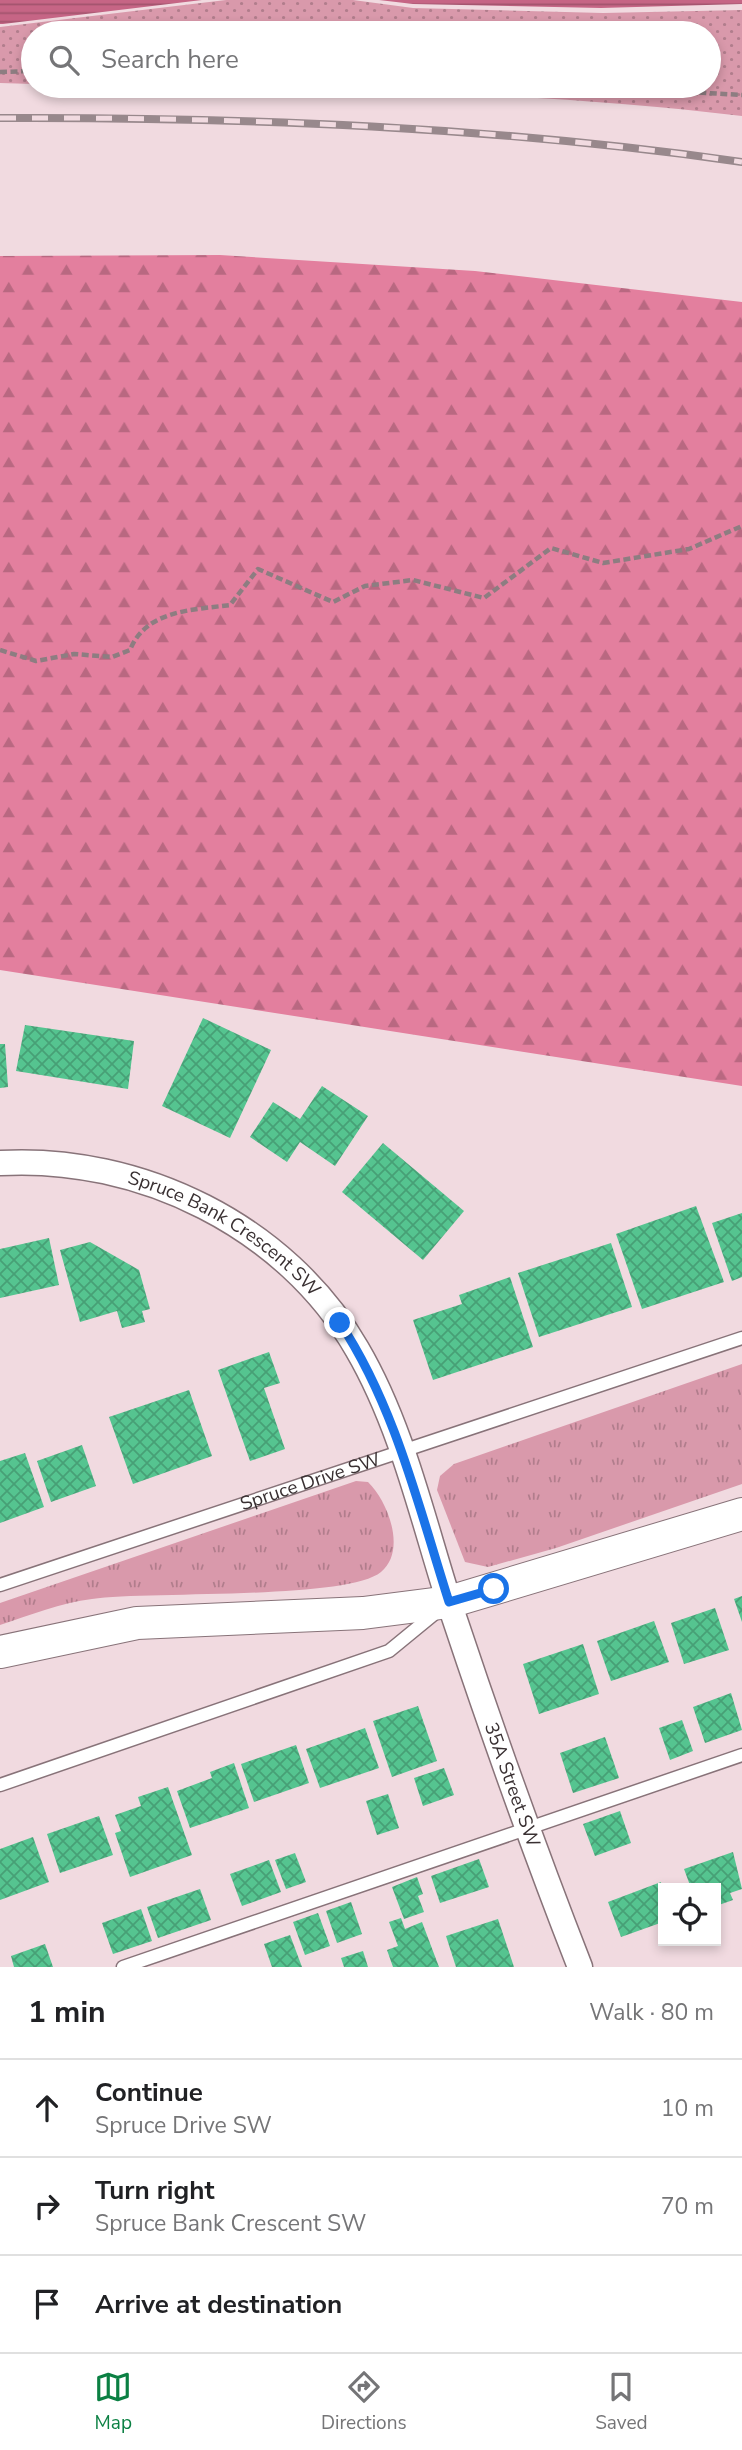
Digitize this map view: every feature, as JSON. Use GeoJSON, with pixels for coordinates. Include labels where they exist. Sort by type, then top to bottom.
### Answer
{"type":"FeatureCollection","features":[{"type":"Feature","properties":{"kind":"street","name":"Spruce Bank Crescent SW"},"geometry":{"type":"LineString","coordinates":[[0,1163],[56,1163],[134,1177],[194,1202],[240,1227],[296,1273],[340,1323],[358,1351],[400,1451],[449,1602]]}},
{"type":"Feature","properties":{"kind":"street"},"geometry":{"type":"LineString","coordinates":[[0,1651],[137,1623],[363,1613],[449,1602],[742,1514]]}},
{"type":"Feature","properties":{"kind":"street","name":"35A Street SW"},"geometry":{"type":"LineString","coordinates":[[449,1602],[526,1829],[580,1967]]}},
{"type":"Feature","properties":{"kind":"lane","name":"Spruce Drive SW"},"geometry":{"type":"LineString","coordinates":[[0,1585],[742,1338]]}},
{"type":"Feature","properties":{"kind":"lane"},"geometry":{"type":"LineString","coordinates":[[0,1785],[389,1651],[449,1602]]}},
{"type":"Feature","properties":{"kind":"lane"},"geometry":{"type":"LineString","coordinates":[[123,1967],[742,1755]]}},
{"type":"Feature","properties":{"kind":"path"},"geometry":{"type":"LineString","coordinates":[[0,72],[21,71]]}},
{"type":"Feature","properties":{"kind":"path"},"geometry":{"type":"LineString","coordinates":[[721,94],[742,95]]}},
{"type":"Feature","properties":{"kind":"path"},"geometry":{"type":"LineString","coordinates":[[0,650],[36,661],[74,654],[112,657],[130,650],[138,632],[163,618],[184,610],[230,606],[258,569],[333,602],[365,586],[413,580],[484,598],[551,548],[603,562],[690,549],[742,526]]}},
{"type":"Feature","properties":{"kind":"green space"},"geometry":{"type":"Polygon","coordinates":[[[226,0],[353,0],[413,8],[603,13],[742,10],[742,116],[531,98],[721,98],[721,21],[50,21],[226,0]]]}},
{"type":"Feature","properties":{"kind":"green space"},"geometry":{"type":"Polygon","coordinates":[[[21,24],[21,84],[0,83],[0,27],[21,24]]]}},
{"type":"Feature","properties":{"kind":"green space"},"geometry":{"type":"Polygon","coordinates":[[[220,255],[475,271],[742,302],[742,1086],[0,970],[0,256],[220,255]]]}},
{"type":"Feature","properties":{"kind":"green space"},"geometry":{"type":"Polygon","coordinates":[[[742,1364],[742,1484],[556,1548],[488,1567],[465,1562],[437,1490],[440,1476],[454,1464],[742,1364]]]}},
{"type":"Feature","properties":{"kind":"green space"},"geometry":{"type":"Polygon","coordinates":[[[356,1481],[368,1482],[375,1490],[388,1513],[394,1539],[389,1563],[381,1572],[361,1581],[289,1591],[92,1599],[57,1606],[0,1625],[0,1603],[356,1481]]]}},
{"type":"Feature","properties":{"kind":"shaded area"},"geometry":{"type":"Polygon","coordinates":[[[0,0],[202,0],[21,21],[0,24],[0,0]]]}},
{"type":"Feature","properties":{"kind":"shaded area"},"geometry":{"type":"Polygon","coordinates":[[[379,0],[742,0],[742,4],[601,8],[413,4],[379,0]]]}},
{"type":"Feature","properties":{"kind":"building"},"geometry":{"type":"Polygon","coordinates":[[[203,1018],[271,1050],[230,1138],[162,1106],[203,1018]]]}},
{"type":"Feature","properties":{"kind":"building"},"geometry":{"type":"Polygon","coordinates":[[[25,1025],[134,1041],[128,1089],[16,1071],[25,1025]]]}},
{"type":"Feature","properties":{"kind":"building"},"geometry":{"type":"Polygon","coordinates":[[[0,1044],[5,1044],[8,1087],[0,1088],[0,1044]]]}},
{"type":"Feature","properties":{"kind":"building"},"geometry":{"type":"Polygon","coordinates":[[[322,1086],[368,1116],[335,1166],[300,1142],[287,1162],[250,1137],[273,1102],[300,1119],[322,1086]]]}},
{"type":"Feature","properties":{"kind":"building"},"geometry":{"type":"Polygon","coordinates":[[[383,1143],[464,1211],[423,1260],[342,1192],[383,1143]]]}},
{"type":"Feature","properties":{"kind":"building"},"geometry":{"type":"Polygon","coordinates":[[[696,1206],[724,1282],[642,1309],[616,1234],[696,1206]]]}},
{"type":"Feature","properties":{"kind":"building"},"geometry":{"type":"Polygon","coordinates":[[[742,1213],[742,1277],[732,1281],[712,1223],[742,1213]]]}},
{"type":"Feature","properties":{"kind":"building"},"geometry":{"type":"Polygon","coordinates":[[[49,1238],[59,1285],[0,1298],[0,1249],[49,1238]]]}},
{"type":"Feature","properties":{"kind":"building"},"geometry":{"type":"Polygon","coordinates":[[[90,1242],[139,1270],[150,1309],[142,1311],[145,1322],[122,1328],[117,1311],[80,1322],[60,1250],[90,1242]]]}},
{"type":"Feature","properties":{"kind":"building"},"geometry":{"type":"Polygon","coordinates":[[[611,1243],[632,1307],[539,1337],[518,1273],[611,1243]]]}},
{"type":"Feature","properties":{"kind":"building"},"geometry":{"type":"Polygon","coordinates":[[[510,1277],[533,1347],[433,1380],[413,1320],[462,1304],[459,1295],[510,1277]]]}},
{"type":"Feature","properties":{"kind":"building"},"geometry":{"type":"Polygon","coordinates":[[[269,1352],[280,1383],[264,1388],[285,1449],[250,1461],[218,1370],[269,1352]]]}},
{"type":"Feature","properties":{"kind":"building"},"geometry":{"type":"Polygon","coordinates":[[[189,1390],[212,1456],[133,1484],[109,1417],[189,1390]]]}},
{"type":"Feature","properties":{"kind":"building"},"geometry":{"type":"Polygon","coordinates":[[[82,1445],[96,1486],[51,1502],[37,1461],[82,1445]]]}},
{"type":"Feature","properties":{"kind":"building"},"geometry":{"type":"Polygon","coordinates":[[[25,1453],[44,1507],[0,1523],[0,1461],[25,1453]]]}},
{"type":"Feature","properties":{"kind":"building"},"geometry":{"type":"Polygon","coordinates":[[[742,1596],[742,1622],[734,1599],[742,1596]]]}},
{"type":"Feature","properties":{"kind":"building"},"geometry":{"type":"Polygon","coordinates":[[[715,1608],[729,1650],[684,1664],[671,1623],[715,1608]]]}},
{"type":"Feature","properties":{"kind":"building"},"geometry":{"type":"Polygon","coordinates":[[[654,1621],[669,1662],[611,1681],[597,1641],[654,1621]]]}},
{"type":"Feature","properties":{"kind":"building"},"geometry":{"type":"Polygon","coordinates":[[[583,1644],[599,1694],[539,1714],[523,1664],[583,1644]]]}},
{"type":"Feature","properties":{"kind":"building"},"geometry":{"type":"Polygon","coordinates":[[[731,1693],[742,1730],[705,1743],[693,1707],[731,1693]]]}},
{"type":"Feature","properties":{"kind":"building"},"geometry":{"type":"Polygon","coordinates":[[[418,1706],[437,1761],[392,1777],[373,1721],[418,1706]]]}},
{"type":"Feature","properties":{"kind":"building"},"geometry":{"type":"Polygon","coordinates":[[[682,1720],[693,1751],[670,1760],[659,1728],[682,1720]]]}},
{"type":"Feature","properties":{"kind":"building"},"geometry":{"type":"Polygon","coordinates":[[[365,1728],[379,1768],[320,1788],[306,1749],[365,1728]]]}},
{"type":"Feature","properties":{"kind":"building"},"geometry":{"type":"Polygon","coordinates":[[[605,1737],[619,1778],[573,1793],[560,1753],[605,1737]]]}},
{"type":"Feature","properties":{"kind":"building"},"geometry":{"type":"Polygon","coordinates":[[[296,1745],[309,1783],[254,1802],[241,1764],[296,1745]]]}},
{"type":"Feature","properties":{"kind":"building"},"geometry":{"type":"Polygon","coordinates":[[[234,1763],[249,1808],[190,1828],[177,1791],[212,1778],[210,1772],[234,1763]]]}},
{"type":"Feature","properties":{"kind":"building"},"geometry":{"type":"Polygon","coordinates":[[[444,1768],[454,1795],[423,1806],[414,1778],[444,1768]]]}},
{"type":"Feature","properties":{"kind":"building"},"geometry":{"type":"Polygon","coordinates":[[[168,1787],[192,1855],[130,1877],[115,1833],[121,1831],[115,1815],[141,1806],[138,1797],[168,1787]]]}},
{"type":"Feature","properties":{"kind":"building"},"geometry":{"type":"Polygon","coordinates":[[[388,1794],[399,1828],[377,1835],[366,1801],[388,1794]]]}},
{"type":"Feature","properties":{"kind":"building"},"geometry":{"type":"Polygon","coordinates":[[[620,1811],[631,1843],[595,1856],[583,1824],[620,1811]]]}},
{"type":"Feature","properties":{"kind":"building"},"geometry":{"type":"Polygon","coordinates":[[[99,1816],[113,1855],[60,1873],[47,1834],[99,1816]]]}},
{"type":"Feature","properties":{"kind":"building"},"geometry":{"type":"Polygon","coordinates":[[[33,1837],[49,1882],[0,1900],[0,1849],[33,1837]]]}},
{"type":"Feature","properties":{"kind":"building"},"geometry":{"type":"Polygon","coordinates":[[[733,1852],[742,1889],[730,1893],[733,1900],[721,1904],[721,1883],[689,1883],[684,1869],[733,1852]]]}},
{"type":"Feature","properties":{"kind":"building"},"geometry":{"type":"Polygon","coordinates":[[[295,1853],[306,1882],[286,1889],[275,1860],[295,1853]]]}},
{"type":"Feature","properties":{"kind":"building"},"geometry":{"type":"Polygon","coordinates":[[[479,1859],[489,1887],[440,1903],[431,1876],[479,1859]]]}},
{"type":"Feature","properties":{"kind":"building"},"geometry":{"type":"Polygon","coordinates":[[[269,1860],[281,1892],[242,1906],[230,1874],[269,1860]]]}},
{"type":"Feature","properties":{"kind":"building"},"geometry":{"type":"Polygon","coordinates":[[[417,1877],[423,1894],[418,1896],[424,1912],[404,1919],[392,1887],[417,1877]]]}},
{"type":"Feature","properties":{"kind":"building"},"geometry":{"type":"Polygon","coordinates":[[[658,1883],[658,1924],[621,1937],[608,1902],[658,1883]]]}},
{"type":"Feature","properties":{"kind":"building"},"geometry":{"type":"Polygon","coordinates":[[[200,1889],[211,1920],[158,1938],[147,1907],[200,1889]]]}},
{"type":"Feature","properties":{"kind":"building"},"geometry":{"type":"Polygon","coordinates":[[[351,1902],[362,1934],[337,1943],[326,1911],[351,1902]]]}},
{"type":"Feature","properties":{"kind":"building"},"geometry":{"type":"Polygon","coordinates":[[[141,1909],[152,1941],[113,1954],[102,1923],[141,1909]]]}},
{"type":"Feature","properties":{"kind":"building"},"geometry":{"type":"Polygon","coordinates":[[[318,1913],[330,1946],[305,1955],[293,1922],[318,1913]]]}},
{"type":"Feature","properties":{"kind":"building"},"geometry":{"type":"Polygon","coordinates":[[[401,1918],[405,1929],[422,1922],[439,1967],[393,1967],[387,1950],[398,1946],[389,1922],[401,1918]]]}},
{"type":"Feature","properties":{"kind":"building"},"geometry":{"type":"Polygon","coordinates":[[[498,1919],[514,1967],[456,1967],[446,1936],[498,1919]]]}},
{"type":"Feature","properties":{"kind":"building"},"geometry":{"type":"Polygon","coordinates":[[[290,1935],[302,1967],[272,1967],[264,1944],[290,1935]]]}},
{"type":"Feature","properties":{"kind":"building"},"geometry":{"type":"Polygon","coordinates":[[[45,1944],[53,1967],[14,1967],[11,1956],[45,1944]]]}},
{"type":"Feature","properties":{"kind":"building"},"geometry":{"type":"Polygon","coordinates":[[[363,1951],[368,1967],[344,1967],[341,1958],[363,1951]]]}},
{"type":"Feature","properties":{"kind":"railway"},"geometry":{"type":"LineString","coordinates":[[0,118],[279,122],[465,132],[742,162]]}},
{"type":"Feature","properties":{"kind":"route"},"geometry":{"type":"LineString","coordinates":[[340,1323],[358,1351],[390,1424],[449,1602],[494,1589]]}}]}
